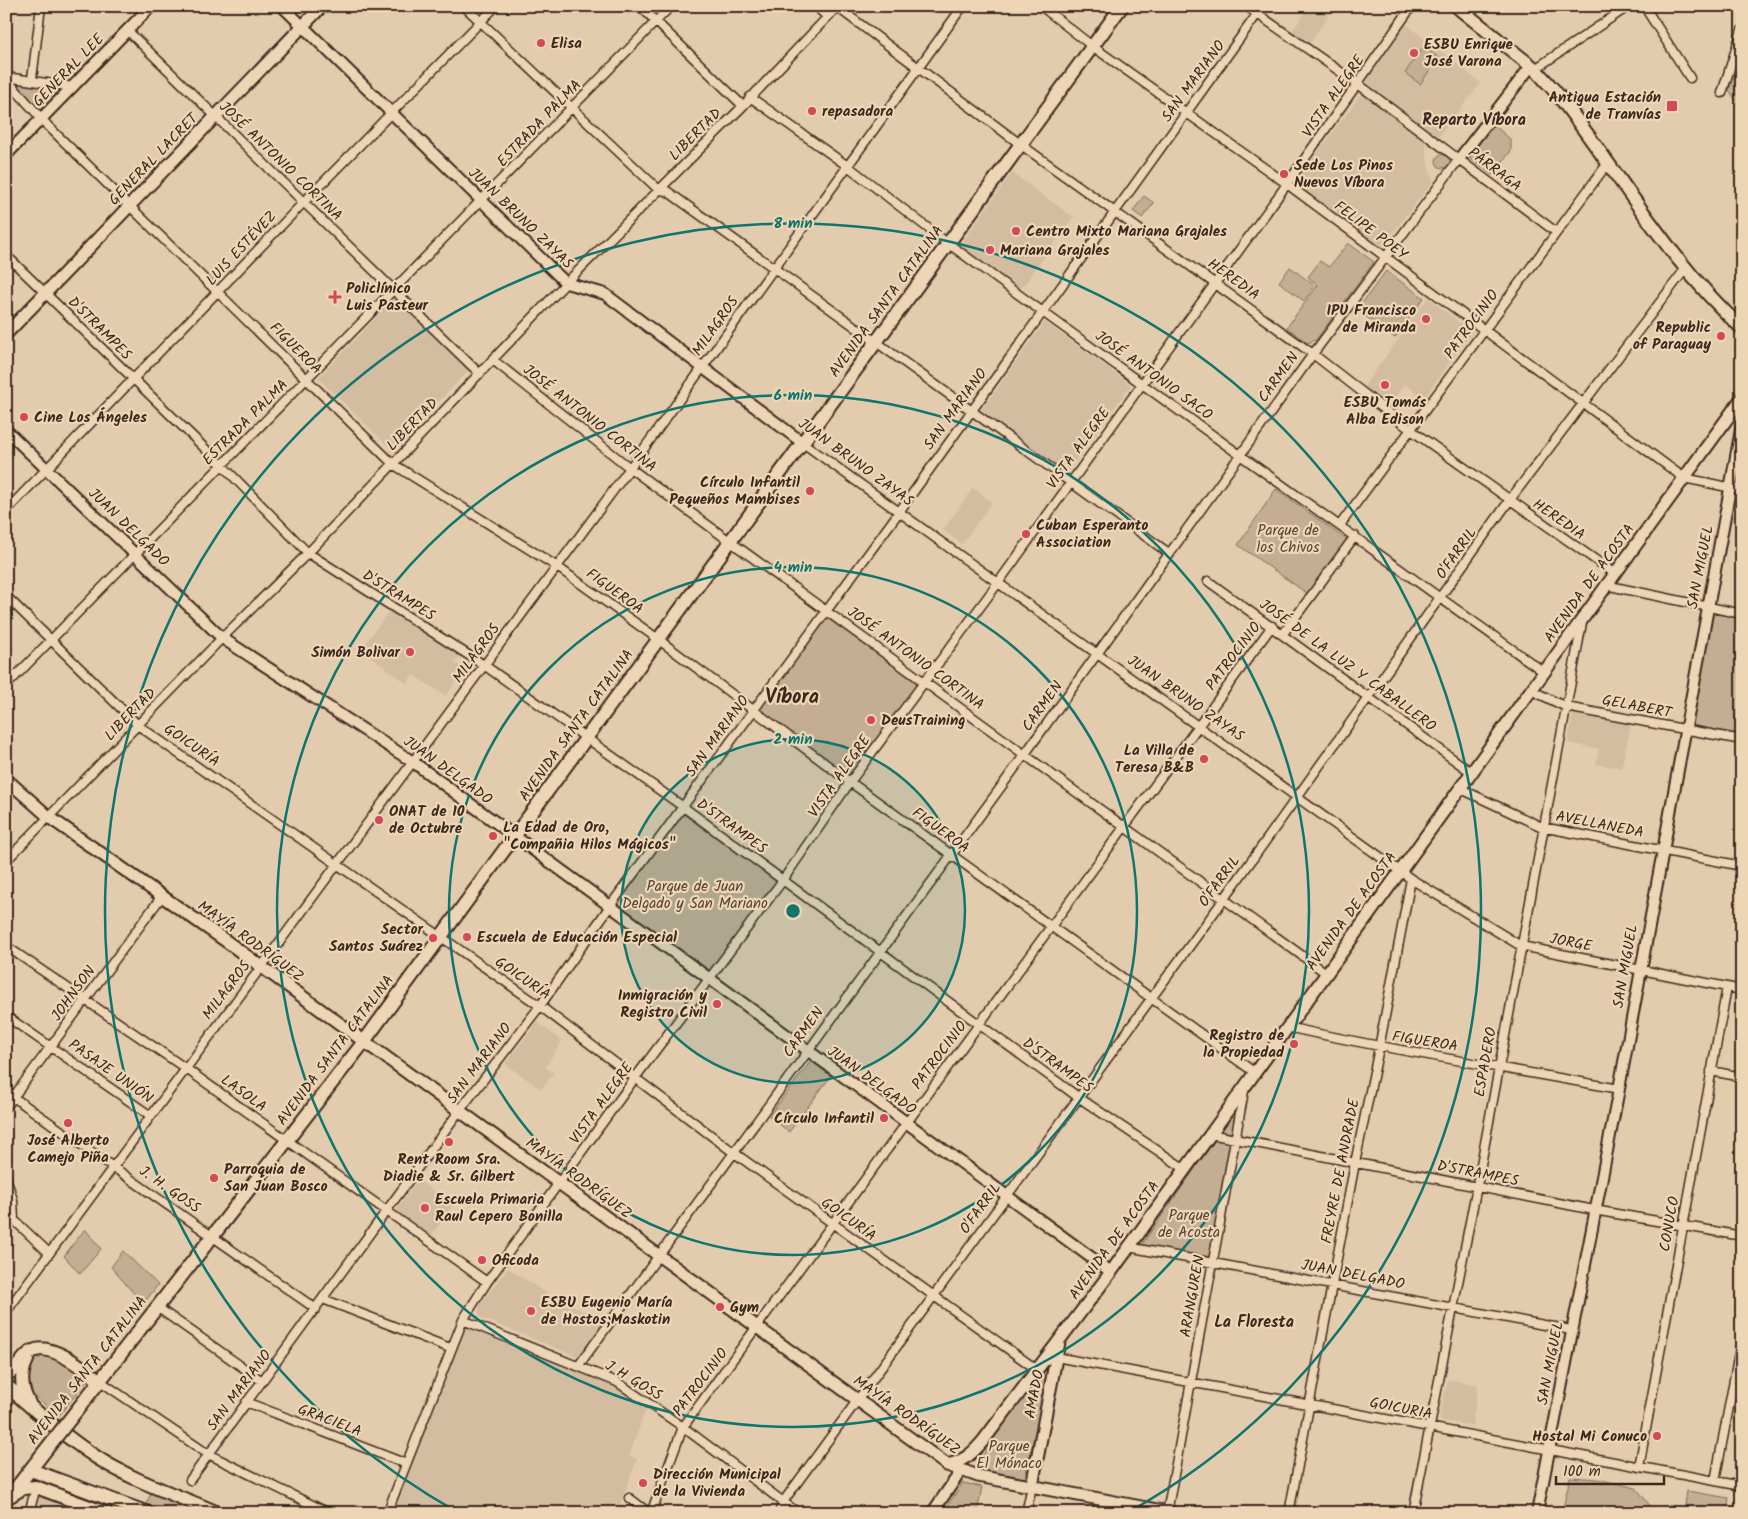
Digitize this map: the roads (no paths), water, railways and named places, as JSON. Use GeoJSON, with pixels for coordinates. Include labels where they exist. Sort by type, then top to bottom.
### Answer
{"type":"FeatureCollection","features":[{"type":"Feature","properties":{"kind":"main road","name":"GENERAL LACRET"},"geometry":{"type":"LineString","coordinates":[[6,334],[322,6]]}},
{"type":"Feature","properties":{"kind":"main road","name":"AVENIDA SANTA CATALINA"},"geometry":{"type":"LineString","coordinates":[[8,1498],[363,1043],[1122,6]]}},
{"type":"Feature","properties":{"kind":"main road"},"geometry":{"type":"LineString","coordinates":[[1456,6],[1533,67],[1564,102],[1686,268],[1723,311],[1742,328]]}},
{"type":"Feature","properties":{"kind":"main road","name":"AVENIDA DE ACOSTA"},"geometry":{"type":"LineString","coordinates":[[948,1465],[962,1461],[970,1456],[983,1441],[1111,1272],[1398,871],[1742,398]]}},
{"type":"Feature","properties":{"kind":"main road","name":"MAYÍA RODRÍGUEZ"},"geometry":{"type":"LineString","coordinates":[[6,779],[49,817],[560,1182],[948,1465],[978,1476],[1169,1512]]}},
{"type":"Feature","properties":{"kind":"main road","name":"AMADO"},"geometry":{"type":"LineString","coordinates":[[1032,1486],[1060,1339]]}},
{"type":"Feature","properties":{"kind":"main road"},"geometry":{"type":"LineString","coordinates":[[6,1374],[19,1366],[32,1351],[40,1349],[60,1354],[100,1381]]}},
{"type":"Feature","properties":{"kind":"main road"},"geometry":{"type":"LineString","coordinates":[[33,1409],[23,1388],[22,1372],[32,1356],[50,1351]]}},
{"type":"Feature","properties":{"kind":"main road"},"geometry":{"type":"LineString","coordinates":[[6,1386],[96,1457],[120,1471],[218,1513]]}},
{"type":"Feature","properties":{"kind":"main road","name":"AVENIDA DE ACOSTA"},"geometry":{"type":"LineString","coordinates":[[978,1476],[975,1465],[983,1441]]}},
{"type":"Feature","properties":{"kind":"main road"},"geometry":{"type":"LineString","coordinates":[[36,1487],[30,1476],[31,1470],[148,1513]]}},
{"type":"Feature","properties":{"kind":"main road"},"geometry":{"type":"LineString","coordinates":[[8,1498],[23,1488],[36,1487],[106,1513]]}},
{"type":"Feature","properties":{"kind":"street"},"geometry":{"type":"LineString","coordinates":[[32,79],[41,6]]}},
{"type":"Feature","properties":{"kind":"street","name":"JUAN BRUNO ZAYAS"},"geometry":{"type":"LineString","coordinates":[[282,6],[566,283],[605,294],[804,443],[1298,796],[1398,871]]}},
{"type":"Feature","properties":{"kind":"street"},"geometry":{"type":"LineString","coordinates":[[464,6],[659,190],[667,192],[773,267],[970,412],[1170,554]]}},
{"type":"Feature","properties":{"kind":"street","name":"LUIS ESTÉVEZ"},"geometry":{"type":"LineString","coordinates":[[6,511],[496,6]]}},
{"type":"Feature","properties":{"kind":"street"},"geometry":{"type":"LineString","coordinates":[[640,6],[743,106]]}},
{"type":"Feature","properties":{"kind":"street","name":"ESTRADA PALMA"},"geometry":{"type":"LineString","coordinates":[[6,686],[134,553],[308,379],[672,6]]}},
{"type":"Feature","properties":{"kind":"street"},"geometry":{"type":"LineString","coordinates":[[816,6],[827,17]]}},
{"type":"Feature","properties":{"kind":"street","name":"MILAGROS"},"geometry":{"type":"LineString","coordinates":[[6,1312],[630,468],[773,267],[849,166],[918,67],[964,6]]}},
{"type":"Feature","properties":{"kind":"street","name":"FELIPE POEY"},"geometry":{"type":"LineString","coordinates":[[1041,6],[1092,46],[1287,184],[1684,478]]}},
{"type":"Feature","properties":{"kind":"street","name":"PÁRRAGA"},"geometry":{"type":"LineString","coordinates":[[1246,6],[1358,84],[1556,232]]}},
{"type":"Feature","properties":{"kind":"street","name":"SAN MARIANO"},"geometry":{"type":"LineString","coordinates":[[190,1480],[460,1110],[540,1006],[682,806],[899,512],[1263,6]]}},
{"type":"Feature","properties":{"kind":"street","name":"VISTA ALEGRE"},"geometry":{"type":"LineString","coordinates":[[386,1513],[450,1348],[463,1320],[487,1282],[635,1078],[783,880],[850,782],[998,583],[1287,184],[1412,6]]}},
{"type":"Feature","properties":{"kind":"street"},"geometry":{"type":"LineString","coordinates":[[1533,67],[1629,6]]}},
{"type":"Feature","properties":{"kind":"street"},"geometry":{"type":"LineString","coordinates":[[1644,6],[1690,78]]}},
{"type":"Feature","properties":{"kind":"street","name":"GENERAL LEE"},"geometry":{"type":"LineString","coordinates":[[6,155],[149,7]]}},
{"type":"Feature","properties":{"kind":"street","name":"LIBERTAD"},"geometry":{"type":"LineString","coordinates":[[6,861],[139,726],[222,638],[308,553],[566,283],[743,106],[837,7]]}},
{"type":"Feature","properties":{"kind":"street","name":"HEREDIA"},"geometry":{"type":"LineString","coordinates":[[837,7],[1020,144],[1115,210],[1313,354],[1411,430],[1614,574]]}},
{"type":"Feature","properties":{"kind":"street","name":"JOSÉ ANTONIO CORTINA"},"geometry":{"type":"LineString","coordinates":[[128,30],[480,374]]}},
{"type":"Feature","properties":{"kind":"street"},"geometry":{"type":"LineString","coordinates":[[1722,93],[1742,30]]}},
{"type":"Feature","properties":{"kind":"street","name":"CARMEN"},"geometry":{"type":"LineString","coordinates":[[579,1365],[658,1254],[1098,654],[1384,257],[1533,67]]}},
{"type":"Feature","properties":{"kind":"street"},"geometry":{"type":"LineString","coordinates":[[6,78],[32,79],[73,87]]}},
{"type":"Feature","properties":{"kind":"street","name":"FIGUEROA"},"geometry":{"type":"LineString","coordinates":[[6,78],[42,119],[393,464],[556,566],[1051,928],[1254,1072]]}},
{"type":"Feature","properties":{"kind":"street","name":"JOSÉ ANTONIO SACO"},"geometry":{"type":"LineString","coordinates":[[750,97],[849,166],[948,243],[1240,455],[1544,672]]}},
{"type":"Feature","properties":{"kind":"street","name":"PATROCINIO"},"geometry":{"type":"LineString","coordinates":[[1340,525],[1608,163]]}},
{"type":"Feature","properties":{"kind":"street","name":"D'STRAMPES"},"geometry":{"type":"LineString","coordinates":[[6,255],[222,466],[308,553],[484,665],[586,740],[682,806],[879,953],[1078,1097],[1185,1169]]}},
{"type":"Feature","properties":{"kind":"street","name":"O'FARRIL"},"geometry":{"type":"LineString","coordinates":[[779,1513],[783,1502],[1224,899],[1441,599],[1509,501],[1686,268]]}},
{"type":"Feature","properties":{"kind":"street","name":"JOSÉ ANTONIO CORTINA"},"geometry":{"type":"LineString","coordinates":[[493,360],[630,468],[1326,972]]}},
{"type":"Feature","properties":{"kind":"street","name":"SAN MIGUEL"},"geometry":{"type":"LineString","coordinates":[[1537,1513],[1742,424]]}},
{"type":"Feature","properties":{"kind":"street","name":"JUAN DELGADO"},"geometry":{"type":"LineString","coordinates":[[6,430],[222,638],[413,762],[514,838],[1111,1272]]}},
{"type":"Feature","properties":{"kind":"street"},"geometry":{"type":"LineString","coordinates":[[1684,478],[1742,490]]}},
{"type":"Feature","properties":{"kind":"street","name":"PATROCINIO"},"geometry":{"type":"LineString","coordinates":[[1283,634],[1355,536]]}},
{"type":"Feature","properties":{"kind":"street","name":"JOSÉ DE LA LUZ Y CABALLERO"},"geometry":{"type":"LineString","coordinates":[[1208,581],[1471,772]]}},
{"type":"Feature","properties":{"kind":"street"},"geometry":{"type":"LineString","coordinates":[[1605,585],[1742,614]]}},
{"type":"Feature","properties":{"kind":"street","name":"GOICURÍA"},"geometry":{"type":"LineString","coordinates":[[6,596],[139,726],[540,1006],[733,1152],[1036,1369]]}},
{"type":"Feature","properties":{"kind":"street","name":"ESPADERO"},"geometry":{"type":"LineString","coordinates":[[1412,1513],[1453,1308],[1583,616]]}},
{"type":"Feature","properties":{"kind":"street","name":"PATROCINIO"},"geometry":{"type":"LineString","coordinates":[[650,1513],[683,1427],[1272,626]]}},
{"type":"Feature","properties":{"kind":"street","name":"GELABERT"},"geometry":{"type":"LineString","coordinates":[[1531,690],[1566,707],[1742,740]]}},
{"type":"Feature","properties":{"kind":"street","name":"AVELLANEDA"},"geometry":{"type":"LineString","coordinates":[[1459,788],[1542,827],[1742,866]]}},
{"type":"Feature","properties":{"kind":"street"},"geometry":{"type":"LineString","coordinates":[[1398,871],[1411,879]]}},
{"type":"Feature","properties":{"kind":"street","name":"JORGE"},"geometry":{"type":"LineString","coordinates":[[1411,879],[1521,946],[1742,990]]}},
{"type":"Feature","properties":{"kind":"street","name":"FREYRE DE ANDRADE"},"geometry":{"type":"LineString","coordinates":[[1289,1513],[1354,1163],[1380,1048],[1411,879]]}},
{"type":"Feature","properties":{"kind":"street","name":"JOHNSON"},"geometry":{"type":"LineString","coordinates":[[6,1107],[10,1095],[52,1046],[162,896]]}},
{"type":"Feature","properties":{"kind":"street","name":"LASOLA"},"geometry":{"type":"LineString","coordinates":[[6,946],[186,1068],[487,1282]]}},
{"type":"Feature","properties":{"kind":"street","name":"CONUCO"},"geometry":{"type":"LineString","coordinates":[[1639,1467],[1727,987]]}},
{"type":"Feature","properties":{"kind":"street","name":"PASAJE UNIÓN"},"geometry":{"type":"LineString","coordinates":[[6,1016],[151,1116]]}},
{"type":"Feature","properties":{"kind":"street","name":"FIGUEROA"},"geometry":{"type":"LineString","coordinates":[[1287,1027],[1380,1048],[1618,1089]]}},
{"type":"Feature","properties":{"kind":"street"},"geometry":{"type":"LineString","coordinates":[[1711,1072],[1742,1077]]}},
{"type":"Feature","properties":{"kind":"street","name":"ARANGUREN"},"geometry":{"type":"LineString","coordinates":[[1169,1512],[1246,1084]]}},
{"type":"Feature","properties":{"kind":"street","name":"J. H. GOSS"},"geometry":{"type":"LineString","coordinates":[[10,1095],[316,1309]]}},
{"type":"Feature","properties":{"kind":"street","name":"D'STRAMPES"},"geometry":{"type":"LineString","coordinates":[[1210,1134],[1594,1210],[1742,1236]]}},
{"type":"Feature","properties":{"kind":"street"},"geometry":{"type":"LineString","coordinates":[[6,1177],[13,1200],[10,1219],[49,1253]]}},
{"type":"Feature","properties":{"kind":"street","name":"JUAN DELGADO"},"geometry":{"type":"LineString","coordinates":[[1128,1247],[1571,1330]]}},
{"type":"Feature","properties":{"kind":"street"},"geometry":{"type":"LineString","coordinates":[[323,1299],[450,1348]]}},
{"type":"Feature","properties":{"kind":"street"},"geometry":{"type":"LineString","coordinates":[[157,1307],[262,1381]]}},
{"type":"Feature","properties":{"kind":"street","name":"J H GOSS"},"geometry":{"type":"LineString","coordinates":[[463,1320],[579,1365],[617,1382],[683,1427],[798,1513]]}},
{"type":"Feature","properties":{"kind":"street"},"geometry":{"type":"LineString","coordinates":[[1714,1481],[1742,1337]]}},
{"type":"Feature","properties":{"kind":"street","name":"GOICURIA"},"geometry":{"type":"LineString","coordinates":[[1056,1357],[1742,1486]]}},
{"type":"Feature","properties":{"kind":"street"},"geometry":{"type":"LineString","coordinates":[[100,1381],[208,1454],[329,1513]]}},
{"type":"Feature","properties":{"kind":"street","name":"GRACIELA"},"geometry":{"type":"LineString","coordinates":[[246,1402],[404,1463]]}},
{"type":"Feature","properties":{"kind":"street"},"geometry":{"type":"LineString","coordinates":[[932,1513],[961,1471]]}},
{"type":"Feature","properties":{"kind":"street","name":"AMADO"},"geometry":{"type":"LineString","coordinates":[[1026,1513],[1032,1486]]}},
{"type":"Feature","properties":{"kind":"street"},"geometry":{"type":"LineString","coordinates":[[29,1513],[36,1487]]}},
{"type":"Feature","properties":{"kind":"street"},"geometry":{"type":"LineString","coordinates":[[629,1498],[650,1513]]}},
{"type":"Feature","properties":{"kind":"place","name":"Elisa"},"geometry":{"type":"Point","coordinates":[541,43]}},
{"type":"Feature","properties":{"kind":"place","name":"ESBU Enrique José Varona"},"geometry":{"type":"Point","coordinates":[1414,53]}},
{"type":"Feature","properties":{"kind":"place","name":"Antigua Estación de Tranvías"},"geometry":{"type":"Point","coordinates":[1672,106]}},
{"type":"Feature","properties":{"kind":"place","name":"repasadora"},"geometry":{"type":"Point","coordinates":[812,111]}},
{"type":"Feature","properties":{"kind":"place","name":"Sede Los Pinos Nuevos Víbora"},"geometry":{"type":"Point","coordinates":[1284,174]}},
{"type":"Feature","properties":{"kind":"place","name":"Centro Mixto Mariana Grajales"},"geometry":{"type":"Point","coordinates":[1016,231]}},
{"type":"Feature","properties":{"kind":"place","name":"Mariana Grajales"},"geometry":{"type":"Point","coordinates":[990,250]}},
{"type":"Feature","properties":{"kind":"place","name":"Policlínico Luis Pasteur"},"geometry":{"type":"Point","coordinates":[335,297]}},
{"type":"Feature","properties":{"kind":"place","name":"IPU Francisco de Miranda"},"geometry":{"type":"Point","coordinates":[1426,319]}},
{"type":"Feature","properties":{"kind":"place","name":"Republic of Paraguay"},"geometry":{"type":"Point","coordinates":[1721,336]}},
{"type":"Feature","properties":{"kind":"place","name":"ESBU Tomás Alba Edison"},"geometry":{"type":"Point","coordinates":[1385,385]}},
{"type":"Feature","properties":{"kind":"place","name":"Cine Los Ángeles"},"geometry":{"type":"Point","coordinates":[24,417]}},
{"type":"Feature","properties":{"kind":"place","name":"Círculo Infantil Pequeños Mambises"},"geometry":{"type":"Point","coordinates":[810,491]}},
{"type":"Feature","properties":{"kind":"place","name":"Cuban Esperanto Association"},"geometry":{"type":"Point","coordinates":[1026,534]}},
{"type":"Feature","properties":{"kind":"place","name":"Simón Bolivar"},"geometry":{"type":"Point","coordinates":[410,652]}},
{"type":"Feature","properties":{"kind":"place","name":"DeusTraining"},"geometry":{"type":"Point","coordinates":[871,720]}},
{"type":"Feature","properties":{"kind":"place","name":"La Villa de Teresa B&B"},"geometry":{"type":"Point","coordinates":[1204,759]}},
{"type":"Feature","properties":{"kind":"place","name":"ONAT de 10 de Octubre"},"geometry":{"type":"Point","coordinates":[379,820]}},
{"type":"Feature","properties":{"kind":"place","name":"La Edad de Oro, \"Compañia Hilos Mágicos\""},"geometry":{"type":"Point","coordinates":[493,836]}},
{"type":"Feature","properties":{"kind":"place","name":"Escuela de Educación Especial"},"geometry":{"type":"Point","coordinates":[467,937]}},
{"type":"Feature","properties":{"kind":"place","name":"Sector Santos Suárez"},"geometry":{"type":"Point","coordinates":[433,938]}},
{"type":"Feature","properties":{"kind":"place","name":"Inmigración y Registro Civil"},"geometry":{"type":"Point","coordinates":[717,1004]}},
{"type":"Feature","properties":{"kind":"place","name":"Registro de la Propiedad"},"geometry":{"type":"Point","coordinates":[1294,1044]}},
{"type":"Feature","properties":{"kind":"place","name":"Círculo Infantil"},"geometry":{"type":"Point","coordinates":[884,1118]}},
{"type":"Feature","properties":{"kind":"place","name":"José Alberto Camejo Piña"},"geometry":{"type":"Point","coordinates":[68,1123]}},
{"type":"Feature","properties":{"kind":"place","name":"Rent Room Sra. Diadie & Sr. Gilbert"},"geometry":{"type":"Point","coordinates":[449,1142]}},
{"type":"Feature","properties":{"kind":"place","name":"Parroquia de San Juan Bosco"},"geometry":{"type":"Point","coordinates":[214,1178]}},
{"type":"Feature","properties":{"kind":"place","name":"Escuela Primaria Raul Cepero Bonilla"},"geometry":{"type":"Point","coordinates":[425,1208]}},
{"type":"Feature","properties":{"kind":"place","name":"Oficoda"},"geometry":{"type":"Point","coordinates":[482,1260]}},
{"type":"Feature","properties":{"kind":"place","name":"Gym"},"geometry":{"type":"Point","coordinates":[720,1307]}},
{"type":"Feature","properties":{"kind":"place","name":"ESBU Eugenio María de Hostos;Maskotin"},"geometry":{"type":"Point","coordinates":[531,1311]}},
{"type":"Feature","properties":{"kind":"place","name":"Hostal Mi Conuco"},"geometry":{"type":"Point","coordinates":[1657,1436]}},
{"type":"Feature","properties":{"kind":"place","name":"Dirección Municipal de la Vivienda"},"geometry":{"type":"Point","coordinates":[643,1483]}},
{"type":"Feature","properties":{"kind":"district","name":"Reparto Víbora"},"geometry":{"type":"Point","coordinates":[1474,119]}},
{"type":"Feature","properties":{"kind":"district","name":"Víbora"},"geometry":{"type":"Point","coordinates":[792,696]}},
{"type":"Feature","properties":{"kind":"district","name":"La Floresta"},"geometry":{"type":"Point","coordinates":[1254,1321]}},
{"type":"Feature","properties":{"kind":"park label","name":"Parque de los Chivos"},"geometry":{"type":"Point","coordinates":[1288,538]}},
{"type":"Feature","properties":{"kind":"park label","name":"Parque de Juan Delgado y San Mariano"},"geometry":{"type":"Point","coordinates":[695,894]}},
{"type":"Feature","properties":{"kind":"park label","name":"Parque de Acosta"},"geometry":{"type":"Point","coordinates":[1189,1224]}},
{"type":"Feature","properties":{"kind":"park label","name":"Parque El Mónaco"},"geometry":{"type":"Point","coordinates":[1009,1454]}}]}
